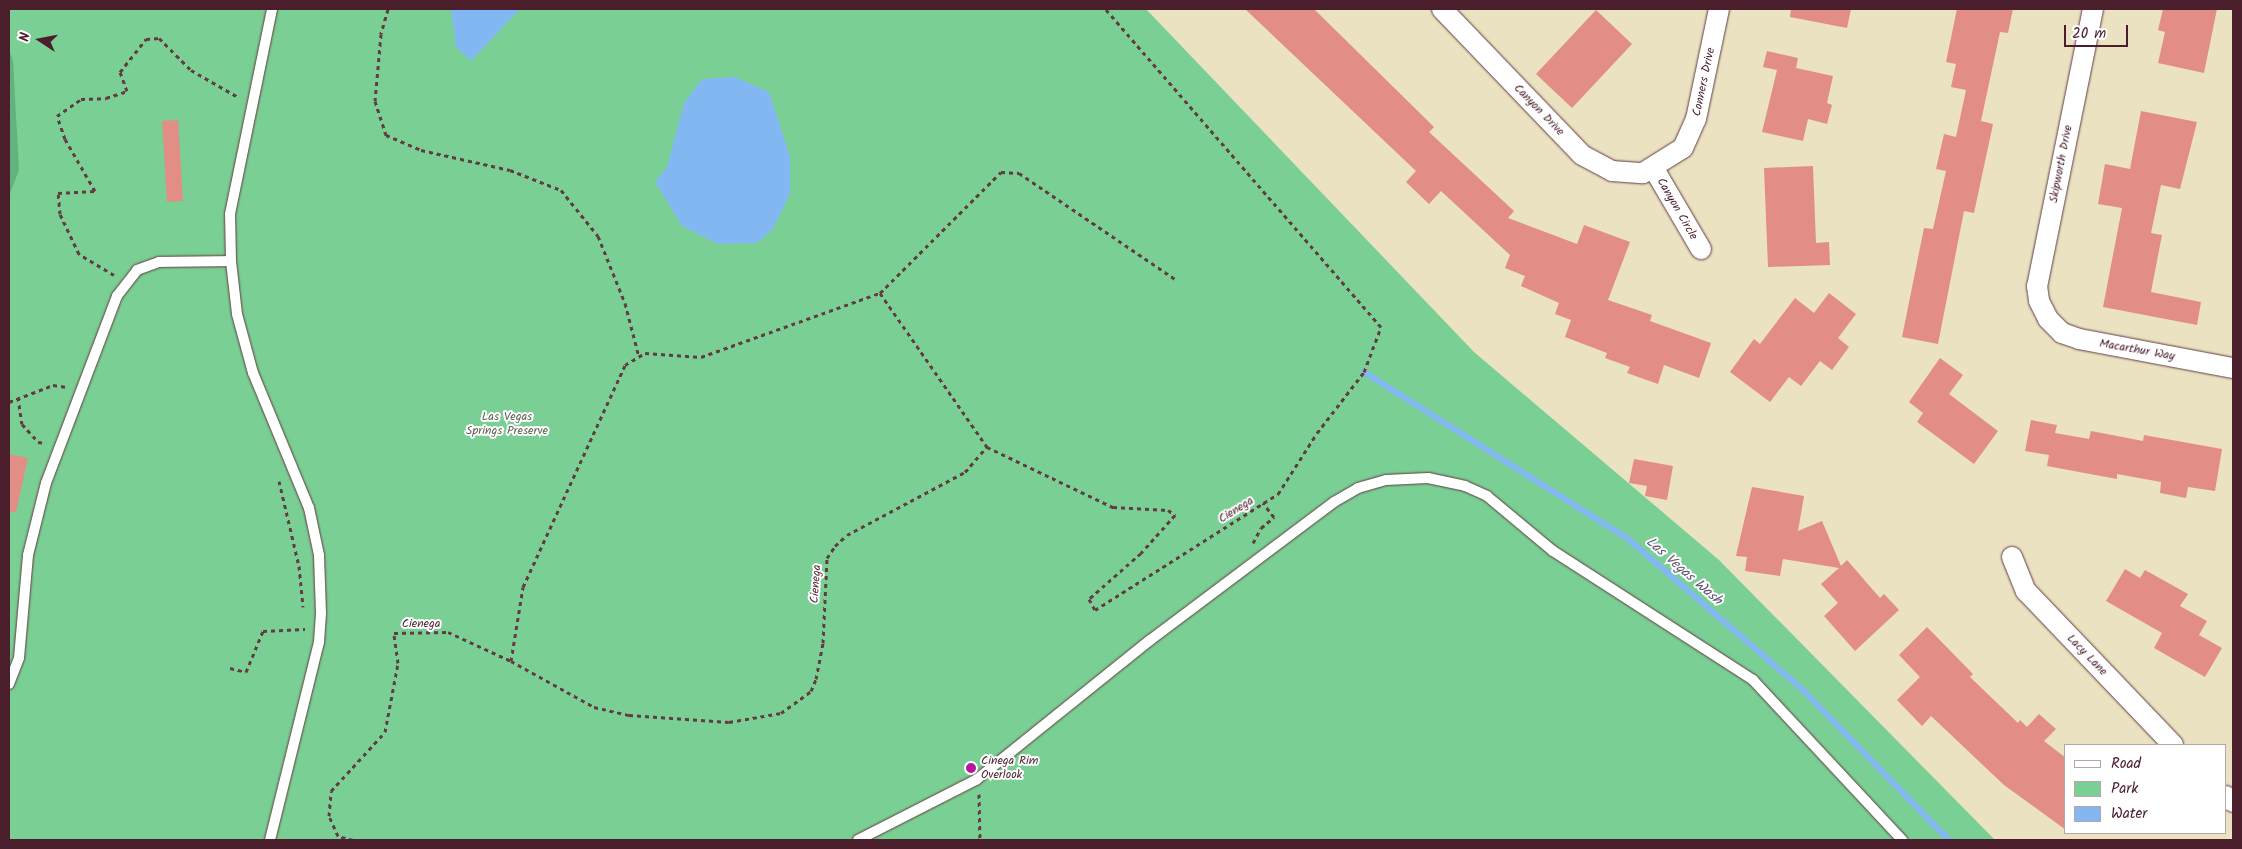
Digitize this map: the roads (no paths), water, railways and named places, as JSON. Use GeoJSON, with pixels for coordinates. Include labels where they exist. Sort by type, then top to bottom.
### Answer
{"type":"FeatureCollection","features":[{"type":"Feature","properties":{"kind":"street","name":"Canyon Drive"},"geometry":{"type":"LineString","coordinates":[[1442,9],[1582,155],[1612,172],[1643,173],[1654,169]]}},
{"type":"Feature","properties":{"kind":"street","name":"Conners Drive"},"geometry":{"type":"LineString","coordinates":[[1654,169],[1683,148],[1696,119],[1719,9]]}},
{"type":"Feature","properties":{"kind":"street","name":"Skipworth Drive"},"geometry":{"type":"LineString","coordinates":[[2048,319],[2037,286],[2093,9]]}},
{"type":"Feature","properties":{"kind":"street","name":"Canyon Circle"},"geometry":{"type":"LineString","coordinates":[[1654,169],[1700,249]]}},
{"type":"Feature","properties":{"kind":"street","name":"Macarthur Way"},"geometry":{"type":"LineString","coordinates":[[2048,319],[2062,333],[2080,340],[2233,368]]}},
{"type":"Feature","properties":{"kind":"street","name":"Lacy Lane"},"geometry":{"type":"LineString","coordinates":[[2012,557],[2026,591],[2172,744]]}},
{"type":"Feature","properties":{"kind":"lane"},"geometry":{"type":"LineString","coordinates":[[270,840],[319,642],[319,555],[309,508],[297,474],[279,439],[253,373],[238,314],[231,261],[230,214],[272,9]]}},
{"type":"Feature","properties":{"kind":"lane"},"geometry":{"type":"LineString","coordinates":[[9,684],[18,658],[28,555],[46,483],[125,282],[137,270],[159,262],[231,261]]}},
{"type":"Feature","properties":{"kind":"lane"},"geometry":{"type":"LineString","coordinates":[[858,840],[976,780],[1149,641],[1334,502],[1358,488],[1386,480],[1428,478],[1465,486],[1487,496],[1553,551],[1753,680],[1902,840]]}},
{"type":"Feature","properties":{"kind":"water"},"geometry":{"type":"Polygon","coordinates":[[[451,9],[520,9],[471,61],[456,47],[451,9]]]}},
{"type":"Feature","properties":{"kind":"water"},"geometry":{"type":"Polygon","coordinates":[[[735,77],[769,92],[790,156],[790,194],[773,229],[757,243],[718,244],[682,226],[655,182],[667,167],[684,103],[702,79],[735,77]]]}},
{"type":"Feature","properties":{"kind":"waterway","name":"Las Vegas Wash"},"geometry":{"type":"LineString","coordinates":[[1364,372],[1627,538],[1803,690],[1949,840]]}},
{"type":"Feature","properties":{"kind":"place","name":"Cinega Rim Overlook"},"geometry":{"type":"Point","coordinates":[971,768]}},
{"type":"Feature","properties":{"kind":"park label","name":"Las Vegas Springs Preserve"},"geometry":{"type":"Point","coordinates":[507,424]}}]}
